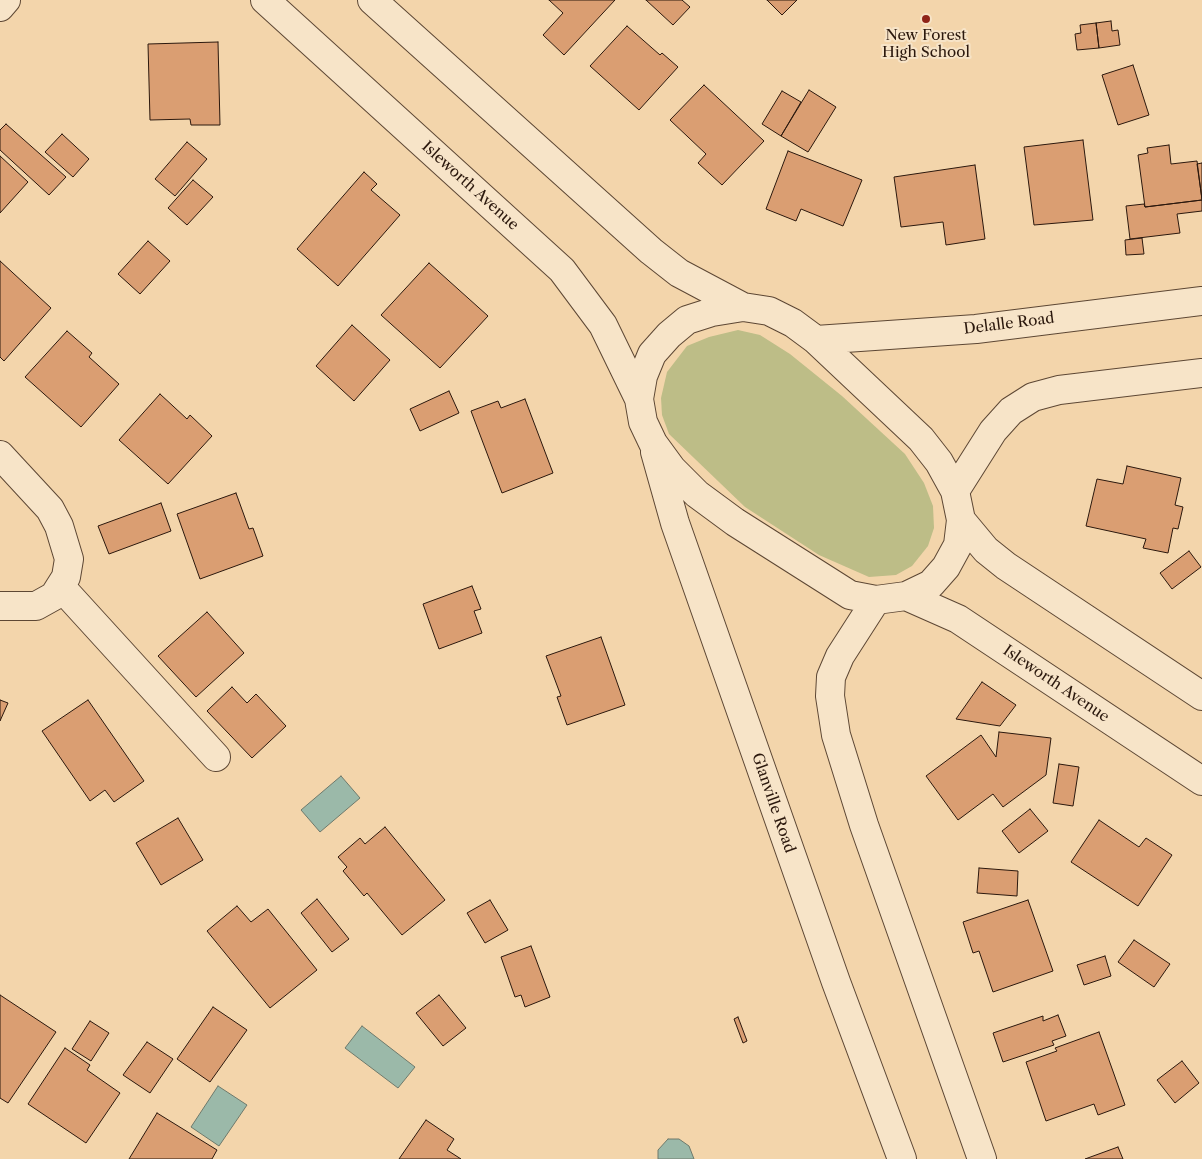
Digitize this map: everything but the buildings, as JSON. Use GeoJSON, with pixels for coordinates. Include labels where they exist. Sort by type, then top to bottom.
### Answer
{"type":"FeatureCollection","features":[{"type":"Feature","properties":{"kind":"street"},"geometry":{"type":"LineString","coordinates":[[0,7],[6,0]]}},
{"type":"Feature","properties":{"kind":"street","name":"Isleworth Avenue"},"geometry":{"type":"LineString","coordinates":[[265,0],[562,270],[603,325],[640,399]]}},
{"type":"Feature","properties":{"kind":"street"},"geometry":{"type":"LineString","coordinates":[[372,0],[651,251],[679,273],[743,308]]}},
{"type":"Feature","properties":{"kind":"street","name":"Delalle Road"},"geometry":{"type":"LineString","coordinates":[[816,340],[976,329],[1202,300]]}},
{"type":"Feature","properties":{"kind":"street"},"geometry":{"type":"LineString","coordinates":[[743,308],[769,311],[793,323],[816,340],[921,439],[939,462],[955,491],[961,520],[958,545],[946,567],[931,584],[906,596],[876,600],[850,594],[735,522],[697,494],[672,469],[653,443],[643,422],[640,399],[643,376],[652,354],[669,335],[687,320],[712,312],[743,308]]}},
{"type":"Feature","properties":{"kind":"street"},"geometry":{"type":"LineString","coordinates":[[955,491],[993,431],[1011,411],[1033,397],[1059,390],[1202,373]]}},
{"type":"Feature","properties":{"kind":"street","name":"Glanville Road"},"geometry":{"type":"LineString","coordinates":[[653,443],[675,523],[836,982],[902,1159]]}},
{"type":"Feature","properties":{"kind":"street"},"geometry":{"type":"LineString","coordinates":[[0,455],[38,494],[59,526],[69,560],[66,577],[54,596],[36,606],[0,606]]}},
{"type":"Feature","properties":{"kind":"street"},"geometry":{"type":"LineString","coordinates":[[961,520],[986,550],[1006,566],[1202,696]]}},
{"type":"Feature","properties":{"kind":"street"},"geometry":{"type":"LineString","coordinates":[[61,587],[216,757]]}},
{"type":"Feature","properties":{"kind":"street","name":"Isleworth Avenue"},"geometry":{"type":"LineString","coordinates":[[906,596],[958,619],[1202,781]]}},
{"type":"Feature","properties":{"kind":"street"},"geometry":{"type":"LineString","coordinates":[[876,600],[840,656],[831,677],[830,696],[836,735],[864,824],[982,1159]]}},
{"type":"Feature","properties":{"kind":"green space"},"geometry":{"type":"Polygon","coordinates":[[[738,330],[760,335],[790,354],[842,396],[905,454],[924,483],[933,506],[934,528],[928,546],[912,566],[896,575],[869,577],[819,555],[745,507],[669,434],[662,415],[661,398],[667,372],[687,346],[709,337],[738,330]]]}},
{"type":"Feature","properties":{"kind":"shaded area"},"geometry":{"type":"Polygon","coordinates":[[[341,776],[360,798],[320,832],[301,810],[341,776]]]}},
{"type":"Feature","properties":{"kind":"shaded area"},"geometry":{"type":"Polygon","coordinates":[[[362,1026],[415,1067],[398,1088],[345,1048],[362,1026]]]}},
{"type":"Feature","properties":{"kind":"shaded area"},"geometry":{"type":"Polygon","coordinates":[[[218,1086],[247,1105],[219,1146],[191,1127],[218,1086]]]}},
{"type":"Feature","properties":{"kind":"shaded area"},"geometry":{"type":"Polygon","coordinates":[[[668,1139],[679,1139],[689,1146],[694,1159],[658,1159],[658,1150],[668,1139]]]}},
{"type":"Feature","properties":{"kind":"place","name":"New Forest High School"},"geometry":{"type":"Point","coordinates":[926,19]}}]}
